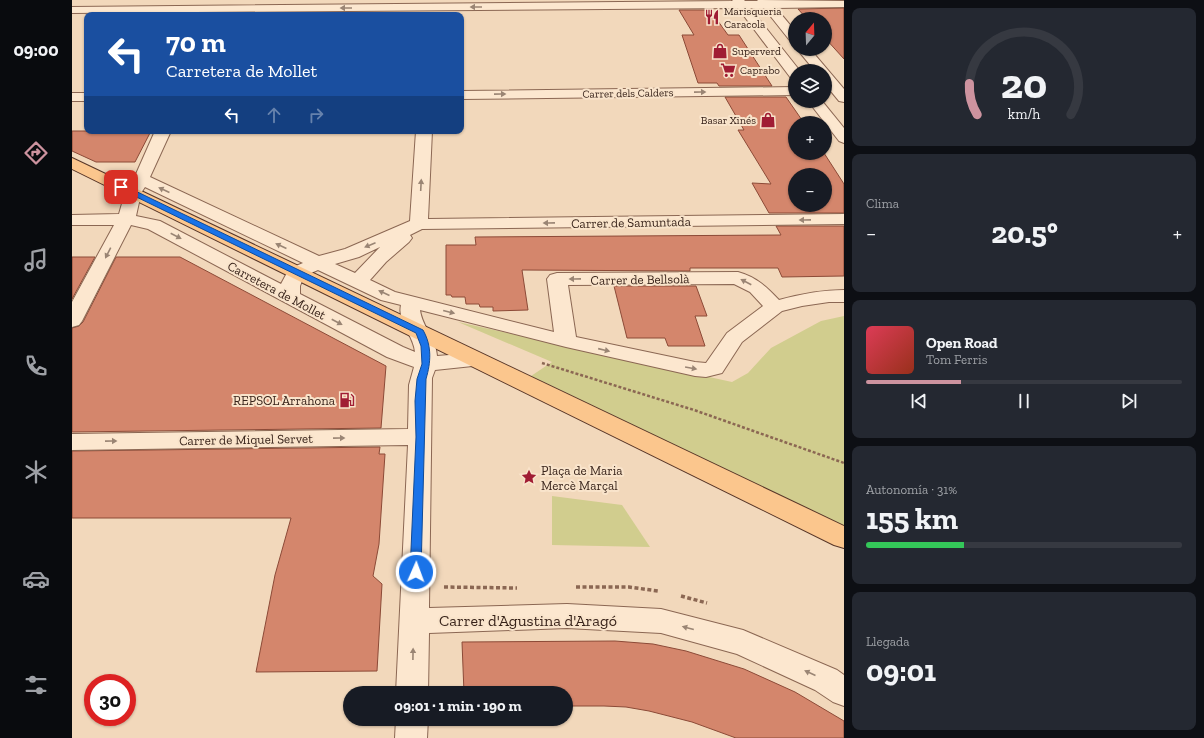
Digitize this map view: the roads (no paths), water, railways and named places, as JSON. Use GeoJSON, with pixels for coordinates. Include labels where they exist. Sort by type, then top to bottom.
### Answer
{"type":"FeatureCollection","features":[{"type":"Feature","properties":{"kind":"main road","name":"Carretera de Mollet"},"geometry":{"type":"LineString","coordinates":[[72,163],[137,186],[296,273],[844,538]]}},
{"type":"Feature","properties":{"kind":"street"},"geometry":{"type":"LineString","coordinates":[[740,3],[788,65]]}},
{"type":"Feature","properties":{"kind":"street"},"geometry":{"type":"LineString","coordinates":[[72,10],[740,3],[844,4]]}},
{"type":"Feature","properties":{"kind":"street"},"geometry":{"type":"LineString","coordinates":[[765,3],[788,31]]}},
{"type":"Feature","properties":{"kind":"street"},"geometry":{"type":"LineString","coordinates":[[809,56],[816,64]]}},
{"type":"Feature","properties":{"kind":"street","name":"Carrer dels Calders"},"geometry":{"type":"LineString","coordinates":[[464,94],[788,91]]}},
{"type":"Feature","properties":{"kind":"street"},"geometry":{"type":"LineString","coordinates":[[72,97],[84,97]]}},
{"type":"Feature","properties":{"kind":"street"},"geometry":{"type":"LineString","coordinates":[[820,108],[844,138]]}},
{"type":"Feature","properties":{"kind":"street"},"geometry":{"type":"LineString","coordinates":[[72,321],[126,218],[137,186],[162,134]]}},
{"type":"Feature","properties":{"kind":"street"},"geometry":{"type":"LineString","coordinates":[[358,281],[379,258],[419,224],[424,134]]}},
{"type":"Feature","properties":{"kind":"street","name":"Carretera de Mollet"},"geometry":{"type":"LineString","coordinates":[[137,186],[317,262],[388,296],[411,303]]}},
{"type":"Feature","properties":{"kind":"street"},"geometry":{"type":"LineString","coordinates":[[72,220],[126,218]]}},
{"type":"Feature","properties":{"kind":"street","name":"Carretera de Mollet"},"geometry":{"type":"LineString","coordinates":[[126,218],[154,225],[384,347],[426,364]]}},
{"type":"Feature","properties":{"kind":"street","name":"Carrer de Samuntada"},"geometry":{"type":"LineString","coordinates":[[296,273],[317,262],[352,253],[419,224],[844,219]]}},
{"type":"Feature","properties":{"kind":"street"},"geometry":{"type":"LineString","coordinates":[[290,297],[290,286],[296,273]]}},
{"type":"Feature","properties":{"kind":"street","name":"Carrer de Bellsolà"},"geometry":{"type":"LineString","coordinates":[[566,341],[557,279],[738,278],[757,288],[775,307]]}},
{"type":"Feature","properties":{"kind":"street"},"geometry":{"type":"LineString","coordinates":[[412,686],[421,379],[426,364],[425,346],[420,332],[410,314],[409,308],[411,303],[566,341],[695,370],[706,370],[714,368],[734,338],[775,307],[801,300],[829,296],[844,296]]}},
{"type":"Feature","properties":{"kind":"street"},"geometry":{"type":"LineString","coordinates":[[426,364],[474,360]]}},
{"type":"Feature","properties":{"kind":"street","name":"Carrer de Miquel Servet"},"geometry":{"type":"LineString","coordinates":[[72,442],[420,437]]}},
{"type":"Feature","properties":{"kind":"street","name":"Carrer d'Agustina d'Aragó"},"geometry":{"type":"LineString","coordinates":[[414,621],[567,616],[661,621],[743,643],[826,680],[844,692]]}},
{"type":"Feature","properties":{"kind":"street"},"geometry":{"type":"LineString","coordinates":[[412,726],[412,738]]}},
{"type":"Feature","properties":{"kind":"place","name":"Marisqueria Caracola"},"geometry":{"type":"Point","coordinates":[712,17]}},
{"type":"Feature","properties":{"kind":"place","name":"Superverd"},"geometry":{"type":"Point","coordinates":[720,51]}},
{"type":"Feature","properties":{"kind":"place","name":"Caprabo"},"geometry":{"type":"Point","coordinates":[728,70]}},
{"type":"Feature","properties":{"kind":"place","name":"Basar Xinés"},"geometry":{"type":"Point","coordinates":[768,120]}},
{"type":"Feature","properties":{"kind":"place","name":"REPSOL Arrahona"},"geometry":{"type":"Point","coordinates":[347,400]}},
{"type":"Feature","properties":{"kind":"place","name":"Plaça de Maria Mercè Marçal"},"geometry":{"type":"Point","coordinates":[529,477]}}]}
